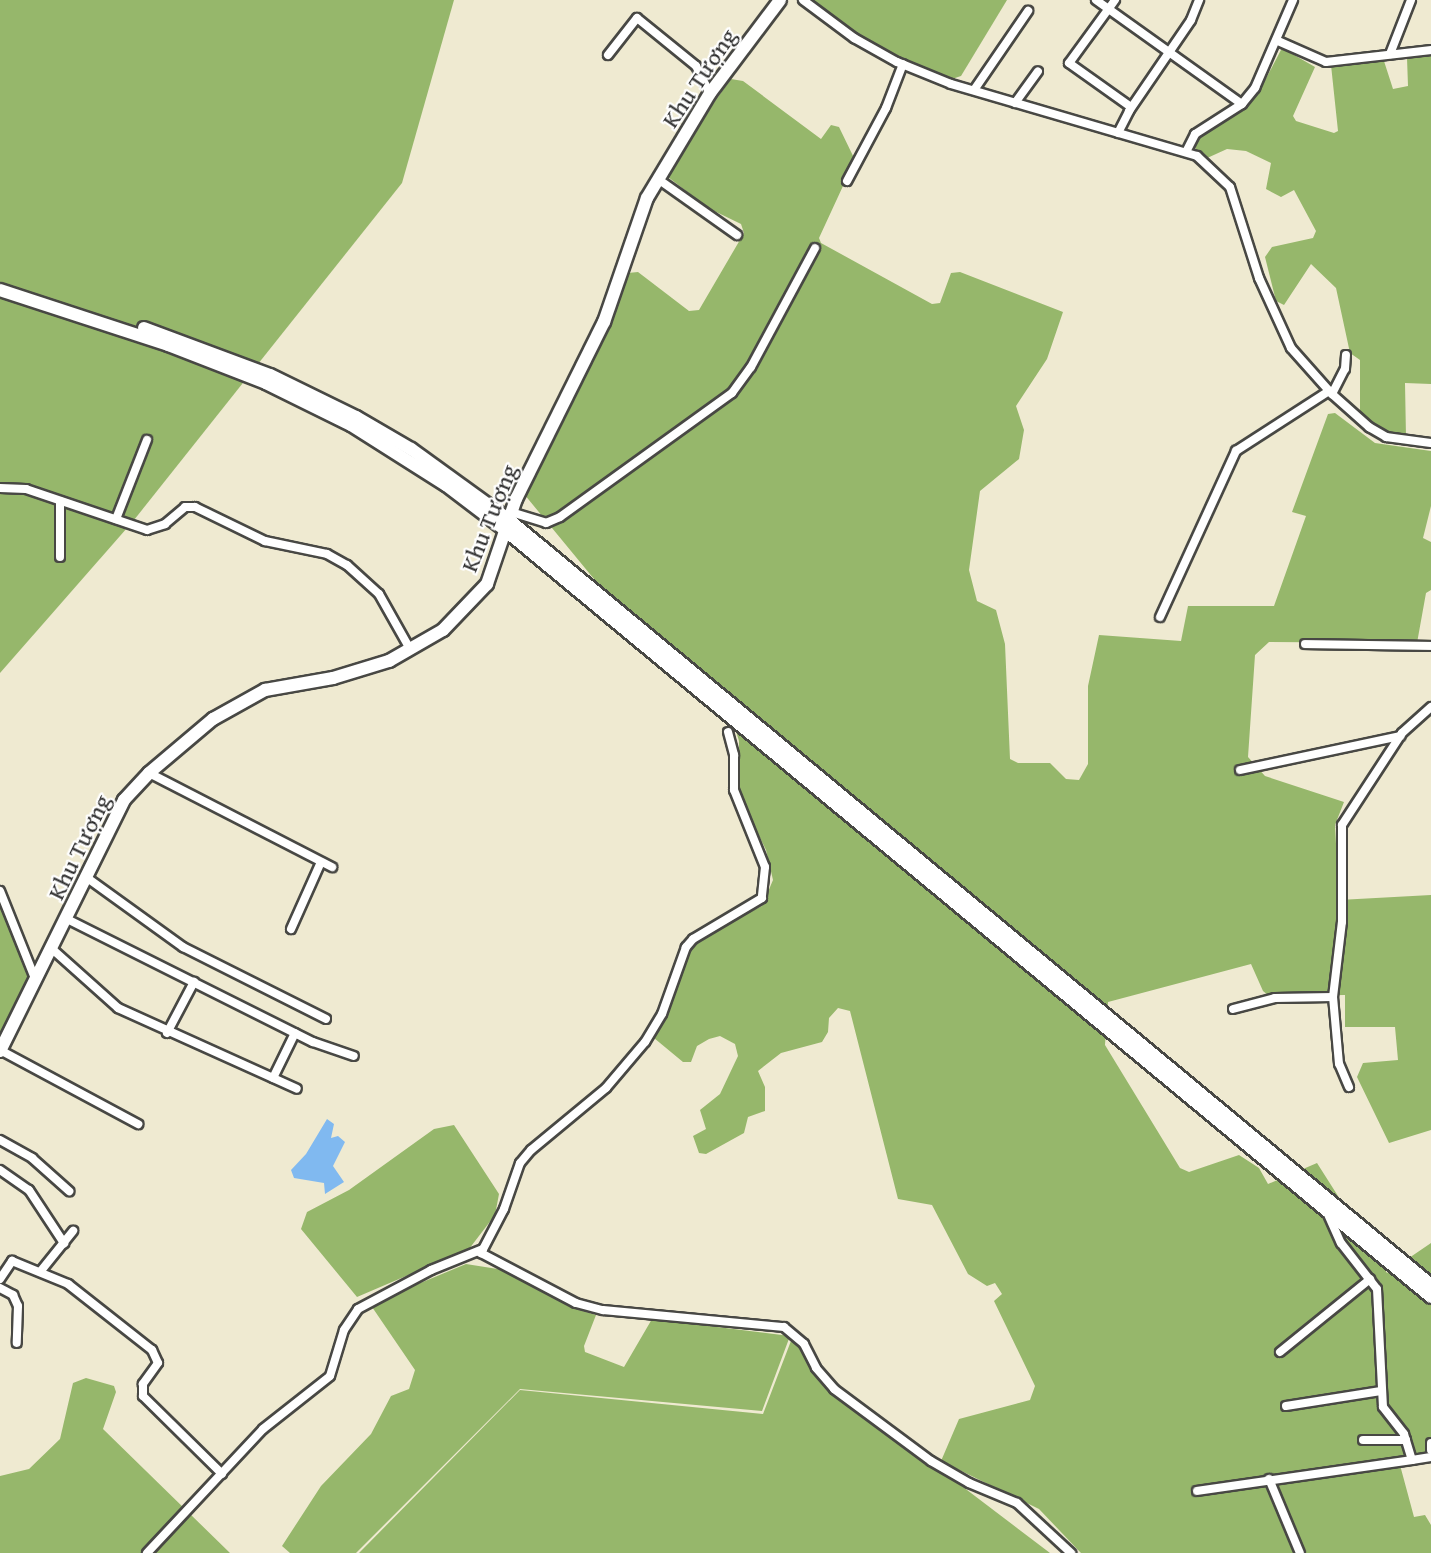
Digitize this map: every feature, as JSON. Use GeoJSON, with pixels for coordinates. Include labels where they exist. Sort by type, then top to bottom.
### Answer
{"type":"FeatureCollection","features":[{"type":"Feature","properties":{"kind":"main road","name":"Khu Tượng"},"geometry":{"type":"LineString","coordinates":[[0,1051],[124,800],[149,773],[213,719],[265,690],[367,670],[410,649],[443,630],[487,584],[508,521],[604,322],[628,250],[657,178],[710,93],[780,0]]}},
{"type":"Feature","properties":{"kind":"main road"},"geometry":{"type":"LineString","coordinates":[[0,282],[173,338],[270,375],[411,449],[508,521],[1431,1285]]}},
{"type":"Feature","properties":{"kind":"main road"},"geometry":{"type":"LineString","coordinates":[[0,290],[168,345],[266,383],[405,457],[508,521],[1431,1297]]}},
{"type":"Feature","properties":{"kind":"street"},"geometry":{"type":"LineString","coordinates":[[803,0],[854,38],[903,64],[974,90],[1118,134],[1186,152],[1218,172],[1230,187],[1259,278],[1290,348],[1330,393],[1386,437],[1431,443]]}},
{"type":"Feature","properties":{"kind":"street"},"geometry":{"type":"LineString","coordinates":[[1096,0],[1171,51],[1242,104]]}},
{"type":"Feature","properties":{"kind":"street"},"geometry":{"type":"LineString","coordinates":[[1115,0],[1069,63],[1131,107]]}},
{"type":"Feature","properties":{"kind":"street"},"geometry":{"type":"LineString","coordinates":[[1118,134],[1131,107],[1191,20],[1199,0]]}},
{"type":"Feature","properties":{"kind":"street"},"geometry":{"type":"LineString","coordinates":[[1186,152],[1195,134],[1242,104],[1265,70],[1293,0]]}},
{"type":"Feature","properties":{"kind":"street"},"geometry":{"type":"LineString","coordinates":[[1390,54],[1411,0]]}},
{"type":"Feature","properties":{"kind":"street"},"geometry":{"type":"LineString","coordinates":[[974,90],[1028,11]]}},
{"type":"Feature","properties":{"kind":"street"},"geometry":{"type":"LineString","coordinates":[[608,56],[637,18],[696,66],[710,93]]}},
{"type":"Feature","properties":{"kind":"street"},"geometry":{"type":"LineString","coordinates":[[1278,41],[1326,62],[1431,50]]}},
{"type":"Feature","properties":{"kind":"street"},"geometry":{"type":"LineString","coordinates":[[847,181],[886,108],[903,64]]}},
{"type":"Feature","properties":{"kind":"street"},"geometry":{"type":"LineString","coordinates":[[1016,103],[1038,71]]}},
{"type":"Feature","properties":{"kind":"street"},"geometry":{"type":"LineString","coordinates":[[657,178],[737,235]]}},
{"type":"Feature","properties":{"kind":"street"},"geometry":{"type":"LineString","coordinates":[[508,521],[546,523],[560,517],[732,393],[751,367],[815,248]]}},
{"type":"Feature","properties":{"kind":"street"},"geometry":{"type":"LineString","coordinates":[[1160,617],[1236,451],[1330,393],[1345,369],[1346,355]]}},
{"type":"Feature","properties":{"kind":"street"},"geometry":{"type":"LineString","coordinates":[[116,519],[147,440]]}},
{"type":"Feature","properties":{"kind":"street"},"geometry":{"type":"LineString","coordinates":[[0,488],[26,489],[147,530],[165,524],[185,507],[195,507],[265,541],[327,554],[348,565],[379,594],[410,649]]}},
{"type":"Feature","properties":{"kind":"street"},"geometry":{"type":"LineString","coordinates":[[60,501],[60,557]]}},
{"type":"Feature","properties":{"kind":"street"},"geometry":{"type":"LineString","coordinates":[[1305,644],[1431,646]]}},
{"type":"Feature","properties":{"kind":"street"},"geometry":{"type":"LineString","coordinates":[[1349,1087],[1340,1064],[1333,997],[1342,922],[1342,825],[1400,736],[1431,707]]}},
{"type":"Feature","properties":{"kind":"street"},"geometry":{"type":"LineString","coordinates":[[728,732],[734,755],[734,790],[765,867],[762,898],[693,939],[686,946],[662,1014],[645,1042],[606,1088],[526,1156],[483,1249],[483,1255],[585,1305],[784,1327],[804,1344],[816,1368],[834,1389],[931,1461],[969,1483],[1017,1503],[1071,1553]]}},
{"type":"Feature","properties":{"kind":"street"},"geometry":{"type":"LineString","coordinates":[[1240,771],[1400,736]]}},
{"type":"Feature","properties":{"kind":"street"},"geometry":{"type":"LineString","coordinates":[[149,773],[332,867]]}},
{"type":"Feature","properties":{"kind":"street"},"geometry":{"type":"LineString","coordinates":[[291,929],[321,862]]}},
{"type":"Feature","properties":{"kind":"street"},"geometry":{"type":"LineString","coordinates":[[86,877],[176,943],[246,982],[326,1018]]}},
{"type":"Feature","properties":{"kind":"street"},"geometry":{"type":"LineString","coordinates":[[0,891],[36,981]]}},
{"type":"Feature","properties":{"kind":"street"},"geometry":{"type":"LineString","coordinates":[[67,919],[295,1033],[354,1056]]}},
{"type":"Feature","properties":{"kind":"street"},"geometry":{"type":"LineString","coordinates":[[51,948],[118,1008],[167,1033],[297,1089]]}},
{"type":"Feature","properties":{"kind":"street"},"geometry":{"type":"LineString","coordinates":[[167,1033],[194,982]]}},
{"type":"Feature","properties":{"kind":"street"},"geometry":{"type":"LineString","coordinates":[[1233,1009],[1275,998],[1333,997]]}},
{"type":"Feature","properties":{"kind":"street"},"geometry":{"type":"LineString","coordinates":[[273,1078],[295,1033]]}},
{"type":"Feature","properties":{"kind":"street"},"geometry":{"type":"LineString","coordinates":[[0,1051],[138,1124]]}},
{"type":"Feature","properties":{"kind":"street"},"geometry":{"type":"LineString","coordinates":[[0,1140],[32,1158],[69,1191]]}},
{"type":"Feature","properties":{"kind":"street"},"geometry":{"type":"LineString","coordinates":[[0,1170],[29,1190],[64,1243]]}},
{"type":"Feature","properties":{"kind":"street"},"geometry":{"type":"LineString","coordinates":[[1327,1211],[1341,1243],[1370,1280],[1378,1296],[1381,1391],[1386,1414],[1406,1440],[1412,1460]]}},
{"type":"Feature","properties":{"kind":"street"},"geometry":{"type":"LineString","coordinates":[[40,1272],[73,1231]]}},
{"type":"Feature","properties":{"kind":"street"},"geometry":{"type":"LineString","coordinates":[[147,1553],[263,1429],[330,1376],[344,1330],[351,1316],[367,1301],[483,1249]]}},
{"type":"Feature","properties":{"kind":"street"},"geometry":{"type":"LineString","coordinates":[[0,1279],[12,1261],[68,1284],[154,1353],[158,1367],[143,1384],[143,1396],[222,1474]]}},
{"type":"Feature","properties":{"kind":"street"},"geometry":{"type":"LineString","coordinates":[[1280,1352],[1370,1280]]}},
{"type":"Feature","properties":{"kind":"street"},"geometry":{"type":"LineString","coordinates":[[0,1288],[13,1295],[18,1306],[17,1343]]}},
{"type":"Feature","properties":{"kind":"street"},"geometry":{"type":"LineString","coordinates":[[1286,1406],[1381,1391]]}},
{"type":"Feature","properties":{"kind":"street"},"geometry":{"type":"LineString","coordinates":[[1364,1440],[1406,1440]]}},
{"type":"Feature","properties":{"kind":"street"},"geometry":{"type":"LineString","coordinates":[[1431,1443],[1431,1450]]}},
{"type":"Feature","properties":{"kind":"street"},"geometry":{"type":"LineString","coordinates":[[1197,1491],[1431,1457]]}},
{"type":"Feature","properties":{"kind":"street"},"geometry":{"type":"LineString","coordinates":[[1269,1479],[1300,1553]]}},
{"type":"Feature","properties":{"kind":"green space"},"geometry":{"type":"Polygon","coordinates":[[[0,0],[454,0],[402,183],[134,520],[0,673],[0,0]]]}},
{"type":"Feature","properties":{"kind":"green space"},"geometry":{"type":"Polygon","coordinates":[[[811,0],[1007,0],[961,76],[949,80],[857,36],[811,0]]]}},
{"type":"Feature","properties":{"kind":"green space"},"geometry":{"type":"Polygon","coordinates":[[[1282,48],[1315,67],[1293,116],[1296,121],[1334,133],[1338,131],[1331,65],[1383,58],[1393,89],[1408,86],[1407,58],[1431,52],[1431,384],[1405,383],[1406,437],[1392,436],[1360,415],[1360,360],[1350,353],[1336,288],[1311,264],[1284,305],[1276,301],[1265,257],[1272,247],[1313,238],[1316,231],[1294,190],[1281,197],[1266,189],[1271,163],[1246,151],[1227,149],[1205,159],[1196,153],[1195,143],[1205,132],[1245,107],[1260,90],[1282,48]]]}},
{"type":"Feature","properties":{"kind":"green space"},"geometry":{"type":"Polygon","coordinates":[[[731,79],[743,81],[821,139],[831,125],[839,127],[855,160],[819,238],[821,243],[932,304],[940,303],[951,273],[960,272],[1063,312],[1047,359],[1016,406],[1024,430],[1019,459],[980,491],[969,570],[977,601],[996,610],[1005,644],[1010,759],[1018,763],[1050,763],[1066,779],[1079,780],[1088,764],[1088,686],[1099,635],[1181,641],[1188,606],[1274,606],[1306,516],[1292,512],[1328,414],[1335,413],[1375,443],[1431,451],[1431,506],[1423,538],[1431,542],[1431,590],[1426,593],[1417,643],[1269,642],[1255,655],[1248,757],[1265,776],[1344,802],[1335,825],[1339,900],[1431,895],[1431,1130],[1389,1143],[1357,1077],[1363,1063],[1398,1060],[1395,1027],[1345,1027],[1345,995],[1269,996],[1263,991],[1251,964],[1108,1002],[1105,1045],[1180,1168],[1189,1172],[1239,1155],[1259,1168],[1268,1184],[1317,1163],[1387,1273],[1431,1243],[1431,1461],[1400,1465],[1414,1517],[1425,1515],[1431,1525],[1431,1553],[1081,1553],[1039,1509],[941,1461],[959,1419],[1030,1400],[1035,1386],[994,1301],[1002,1294],[995,1283],[987,1286],[968,1274],[932,1205],[898,1199],[850,1011],[838,1008],[829,1018],[828,1032],[822,1042],[781,1053],[758,1071],[765,1087],[765,1111],[748,1117],[744,1133],[706,1154],[699,1153],[693,1136],[706,1129],[700,1110],[720,1094],[738,1056],[735,1044],[720,1036],[709,1039],[697,1046],[691,1062],[683,1062],[654,1038],[654,1034],[685,955],[695,940],[762,906],[773,880],[766,850],[739,795],[739,741],[735,728],[641,636],[524,494],[610,323],[628,273],[638,272],[689,311],[699,310],[744,233],[741,224],[708,208],[668,177],[667,167],[731,79]]]}},
{"type":"Feature","properties":{"kind":"green space"},"geometry":{"type":"Polygon","coordinates":[[[0,895],[31,982],[0,1044],[0,895]]]}},
{"type":"Feature","properties":{"kind":"green space"},"geometry":{"type":"Polygon","coordinates":[[[454,1125],[499,1194],[495,1215],[469,1249],[357,1297],[301,1229],[307,1212],[349,1190],[434,1129],[454,1125]]]}},
{"type":"Feature","properties":{"kind":"green space"},"geometry":{"type":"Polygon","coordinates":[[[466,1264],[504,1270],[570,1307],[596,1315],[584,1346],[585,1352],[624,1367],[652,1319],[790,1336],[762,1411],[520,1389],[356,1553],[290,1553],[282,1546],[321,1486],[371,1434],[391,1396],[409,1389],[415,1370],[370,1304],[466,1264]]]}},
{"type":"Feature","properties":{"kind":"green space"},"geometry":{"type":"Polygon","coordinates":[[[794,1333],[834,1389],[1050,1553],[359,1553],[520,1390],[763,1414],[794,1333]]]}},
{"type":"Feature","properties":{"kind":"green space"},"geometry":{"type":"Polygon","coordinates":[[[86,1378],[114,1386],[116,1392],[103,1429],[230,1553],[0,1553],[0,1476],[29,1469],[60,1439],[73,1383],[86,1378]]]}},
{"type":"Feature","properties":{"kind":"water"},"geometry":{"type":"Polygon","coordinates":[[[327,1119],[334,1124],[331,1138],[338,1136],[345,1142],[333,1166],[344,1182],[325,1194],[324,1183],[294,1178],[291,1170],[306,1154],[327,1119]]]}}]}
